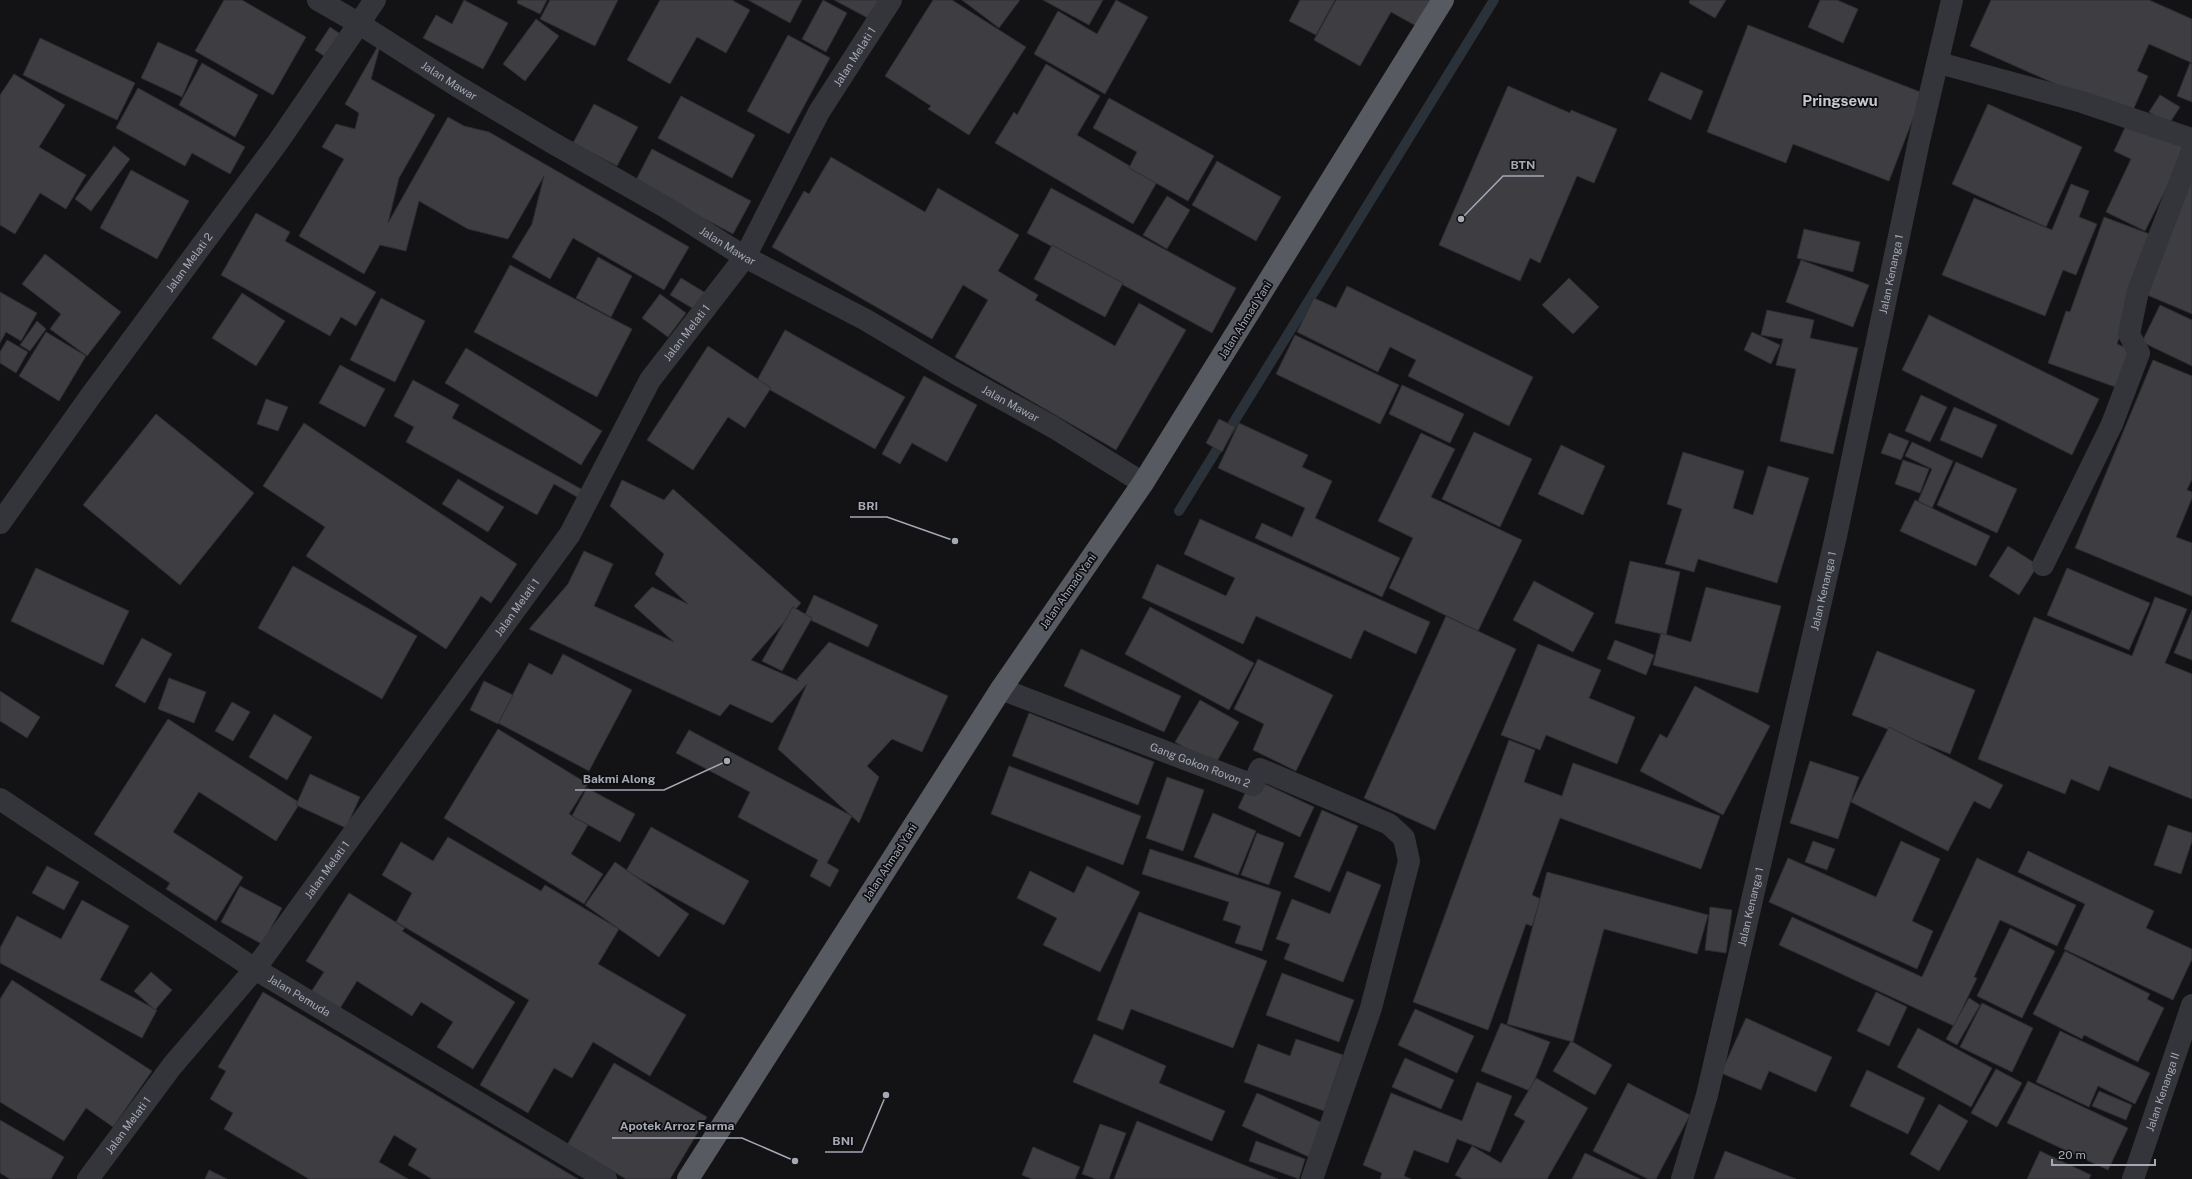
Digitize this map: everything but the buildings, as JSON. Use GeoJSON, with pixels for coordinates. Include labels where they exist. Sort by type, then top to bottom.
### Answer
{"type":"FeatureCollection","features":[{"type":"Feature","properties":{"kind":"highway","name":"Jalan Ahmad Yani"},"geometry":{"type":"LineString","coordinates":[[688,1179],[1001,689],[1143,483],[1444,0]]}},
{"type":"Feature","properties":{"kind":"street","name":"Jalan Mawar"},"geometry":{"type":"LineString","coordinates":[[318,0],[358,23],[457,86],[667,208],[745,257],[866,320],[955,373],[1053,427],[1143,483]]}},
{"type":"Feature","properties":{"kind":"street","name":"Jalan Melati 2"},"geometry":{"type":"LineString","coordinates":[[0,523],[92,394],[278,142],[375,0]]}},
{"type":"Feature","properties":{"kind":"street","name":"Jalan Melati 1"},"geometry":{"type":"LineString","coordinates":[[88,1179],[172,1066],[255,969],[570,534],[650,380],[745,257],[819,112],[891,0]]}},
{"type":"Feature","properties":{"kind":"street","name":"Jalan Kenanga 1"},"geometry":{"type":"LineString","coordinates":[[1682,1179],[1709,1088],[1836,536],[1919,141],[1939,63],[1952,0]]}},
{"type":"Feature","properties":{"kind":"street"},"geometry":{"type":"LineString","coordinates":[[1939,63],[2082,102],[2192,139]]}},
{"type":"Feature","properties":{"kind":"street"},"geometry":{"type":"LineString","coordinates":[[2043,565],[2112,424],[2139,353],[2129,334],[2138,291],[2192,152]]}},
{"type":"Feature","properties":{"kind":"street","name":"Gang Gokon Rovon 2"},"geometry":{"type":"LineString","coordinates":[[1001,689],[1252,785],[1260,768],[1389,824],[1404,838],[1409,861],[1371,1008],[1312,1179]]}},
{"type":"Feature","properties":{"kind":"street","name":"Jalan Pemuda"},"geometry":{"type":"LineString","coordinates":[[0,799],[255,969],[606,1179]]}},
{"type":"Feature","properties":{"kind":"street","name":"Jalan Kenanga II"},"geometry":{"type":"LineString","coordinates":[[2133,1179],[2192,1005]]}},
{"type":"Feature","properties":{"kind":"waterway"},"geometry":{"type":"LineString","coordinates":[[1179,511],[1494,0]]}},
{"type":"Feature","properties":{"kind":"place","name":"BTN"},"geometry":{"type":"Point","coordinates":[1461,219]}},
{"type":"Feature","properties":{"kind":"place","name":"BRI"},"geometry":{"type":"Point","coordinates":[955,541]}},
{"type":"Feature","properties":{"kind":"place","name":"Bakmi Along"},"geometry":{"type":"Point","coordinates":[727,761]}},
{"type":"Feature","properties":{"kind":"place","name":"BNI"},"geometry":{"type":"Point","coordinates":[886,1095]}},
{"type":"Feature","properties":{"kind":"place","name":"Apotek Arroz Farma"},"geometry":{"type":"Point","coordinates":[795,1161]}},
{"type":"Feature","properties":{"kind":"district","name":"Pringsewu"},"geometry":{"type":"Point","coordinates":[1840,101]}}]}
